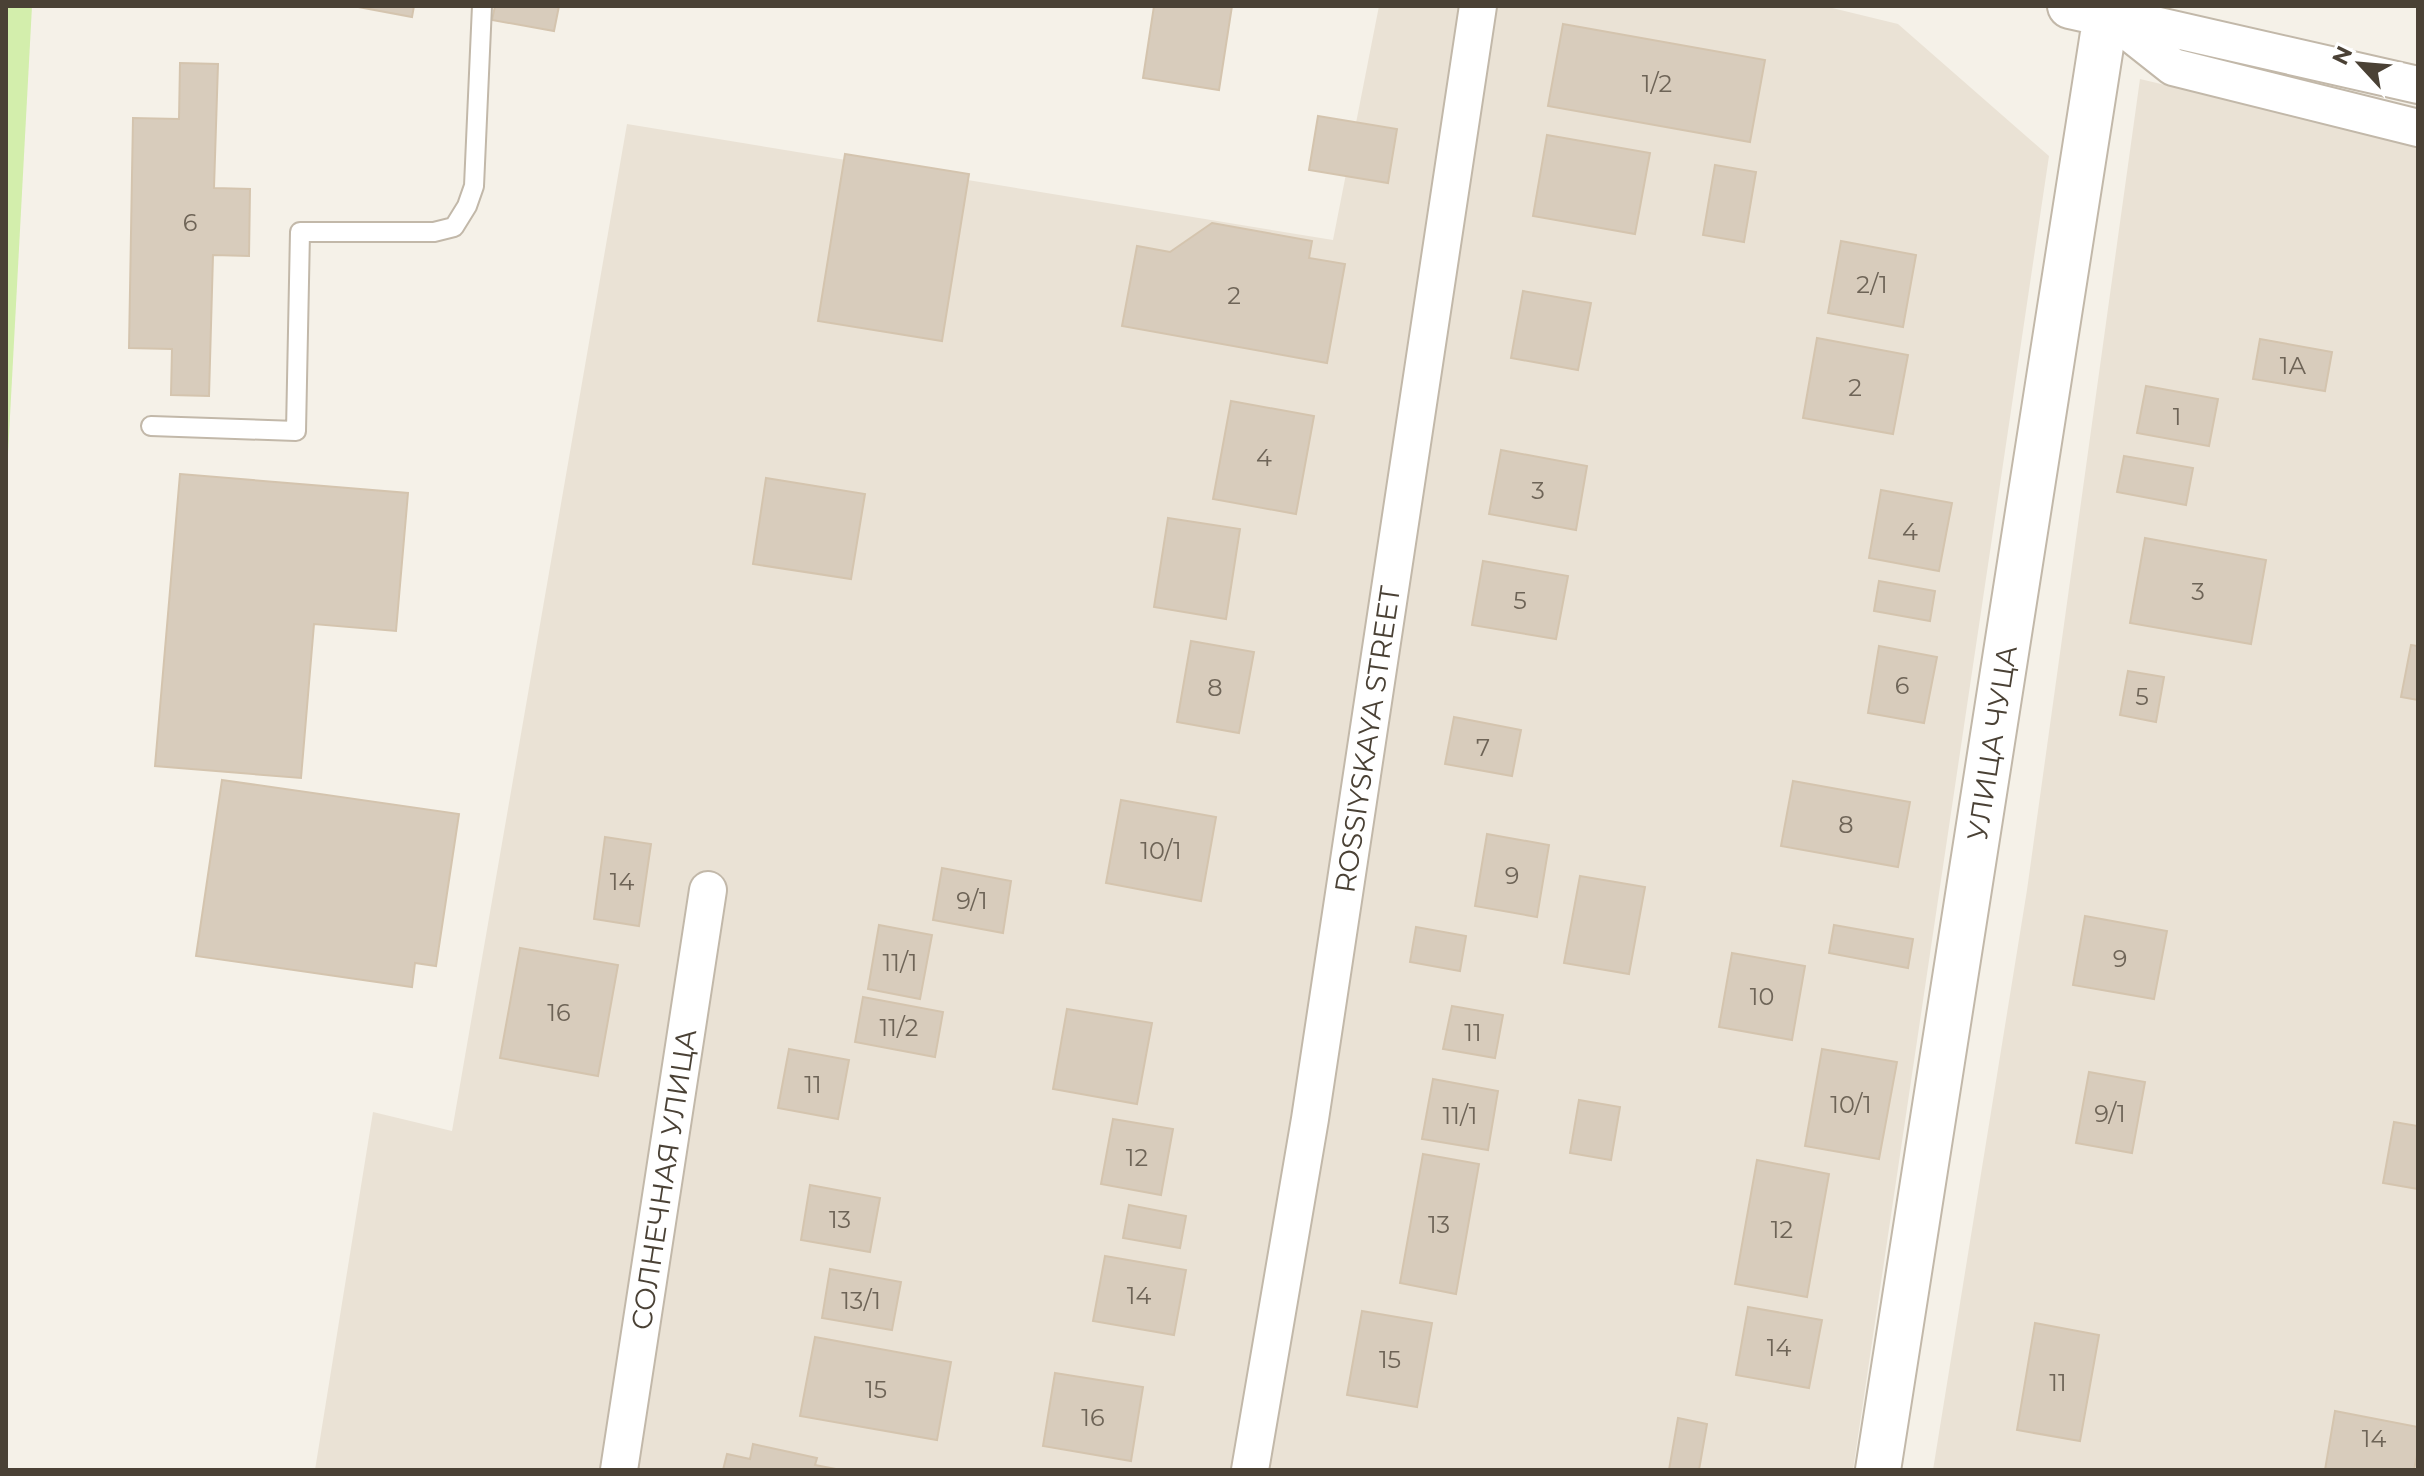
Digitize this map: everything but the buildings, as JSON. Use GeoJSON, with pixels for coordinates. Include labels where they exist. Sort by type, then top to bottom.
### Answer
{"type":"FeatureCollection","features":[{"type":"Feature","properties":{"kind":"street","name":"ROSSIYSKAYA STREET"},"geometry":{"type":"LineString","coordinates":[[1250,1470],[1310,1119],[1478,6]]}},
{"type":"Feature","properties":{"kind":"street"},"geometry":{"type":"LineString","coordinates":[[2088,10],[2418,85]]}},
{"type":"Feature","properties":{"kind":"street"},"geometry":{"type":"LineString","coordinates":[[2088,10],[2173,67],[2418,128]]}},
{"type":"Feature","properties":{"kind":"street","name":"УЛИЦА ЧУЦА"},"geometry":{"type":"LineString","coordinates":[[1878,1470],[2088,10]]}},
{"type":"Feature","properties":{"kind":"street","name":"СОЛНЕЧНАЯ УЛИЦА"},"geometry":{"type":"LineString","coordinates":[[619,1470],[708,890]]}},
{"type":"Feature","properties":{"kind":"lane"},"geometry":{"type":"LineString","coordinates":[[151,426],[296,431],[300,232],[434,232],[454,227],[467,206],[474,186],[482,6]]}},
{"type":"Feature","properties":{"kind":"shaded area"},"geometry":{"type":"Polygon","coordinates":[[[1379,6],[1824,6],[1898,24],[2049,156],[1853,1470],[315,1470],[373,1112],[452,1131],[627,124],[1333,240],[1379,6]]]}},
{"type":"Feature","properties":{"kind":"shaded area"},"geometry":{"type":"Polygon","coordinates":[[[2140,79],[2418,145],[2418,1470],[1933,1470],[2027,890],[2140,79]]]}},
{"type":"Feature","properties":{"kind":"green space"},"geometry":{"type":"Polygon","coordinates":[[[6,6],[32,6],[6,491],[6,6]]]}}]}
